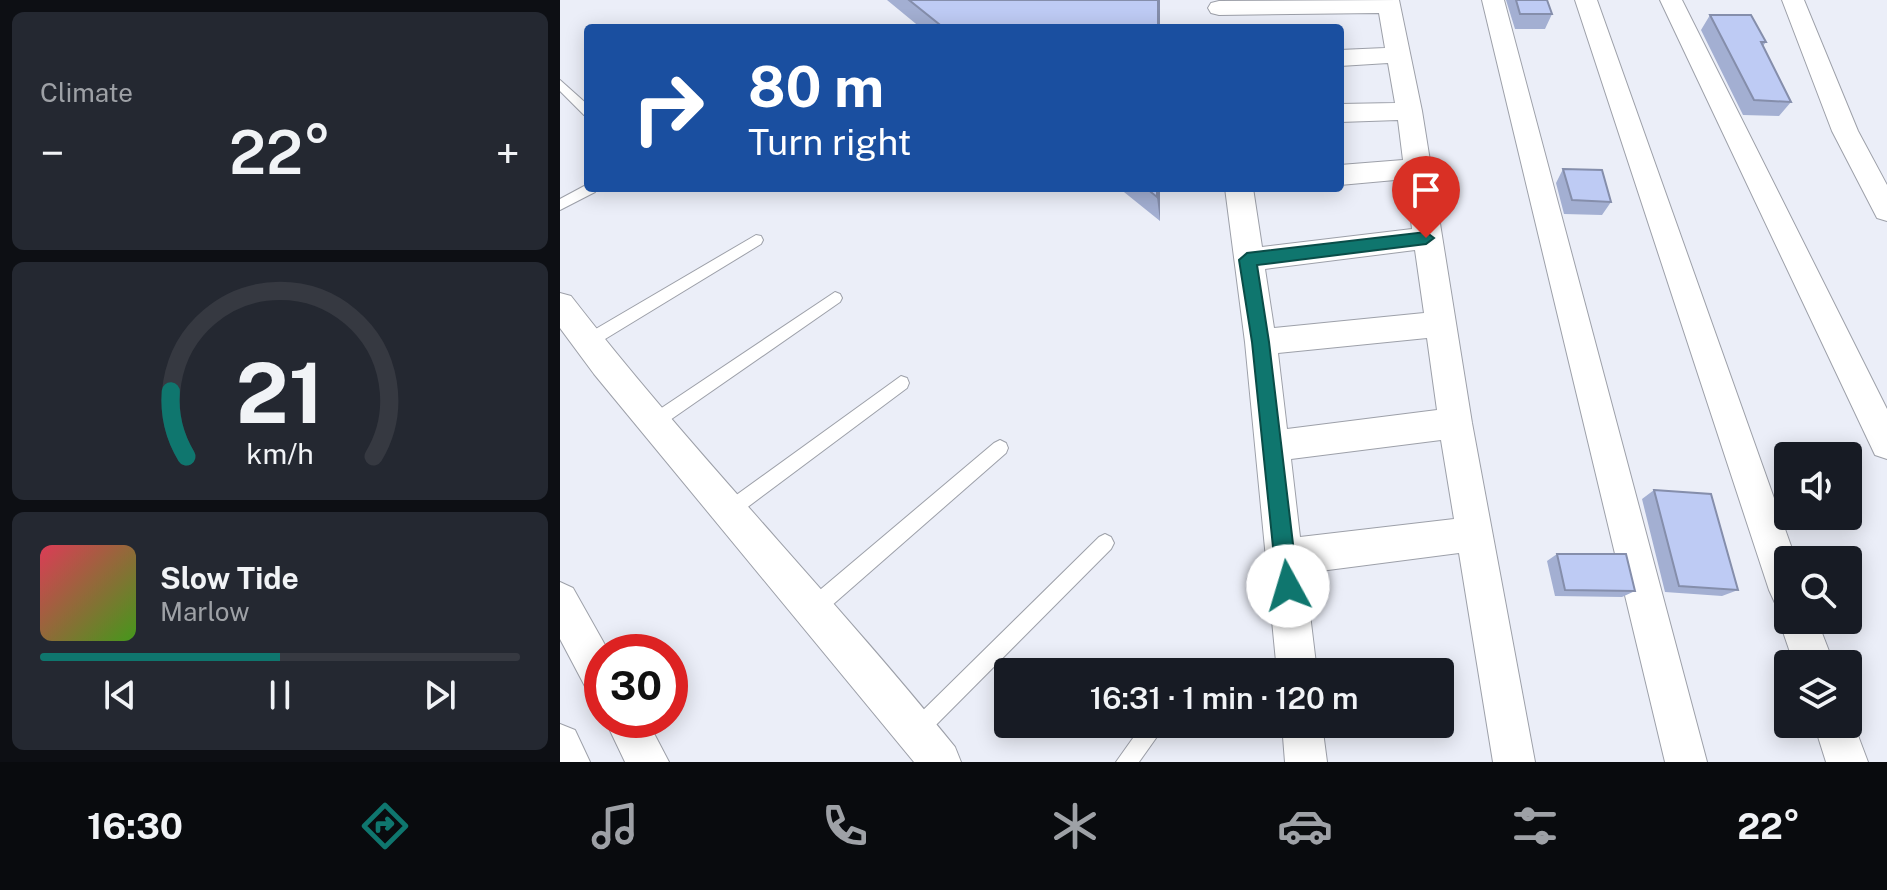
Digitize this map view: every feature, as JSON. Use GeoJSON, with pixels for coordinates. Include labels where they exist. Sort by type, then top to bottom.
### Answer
{"type":"FeatureCollection","features":[{"type":"Feature","properties":{"kind":"street"},"geometry":{"type":"LineString","coordinates":[[1493,0],[1686,762]]}},
{"type":"Feature","properties":{"kind":"street"},"geometry":{"type":"LineString","coordinates":[[1586,0],[1774,549]]}},
{"type":"Feature","properties":{"kind":"street"},"geometry":{"type":"LineString","coordinates":[[1671,0],[1887,443]]}},
{"type":"Feature","properties":{"kind":"street"},"geometry":{"type":"LineString","coordinates":[[1793,0],[1845,131],[1887,211]]}},
{"type":"Feature","properties":{"kind":"street"},"geometry":{"type":"LineString","coordinates":[[1219,12],[1388,3],[1409,111],[1455,423],[1514,762]]}},
{"type":"Feature","properties":{"kind":"street"},"geometry":{"type":"LineString","coordinates":[[1344,58],[1397,55]]}},
{"type":"Feature","properties":{"kind":"street"},"geometry":{"type":"LineString","coordinates":[[1344,113],[1409,111]]}},
{"type":"Feature","properties":{"kind":"street"},"geometry":{"type":"LineString","coordinates":[[1344,175],[1416,168]]}},
{"type":"Feature","properties":{"kind":"street"},"geometry":{"type":"LineString","coordinates":[[1239,192],[1261,342],[1296,658]]}},
{"type":"Feature","properties":{"kind":"street"},"geometry":{"type":"LineString","coordinates":[[1247,260],[1426,238]]}},
{"type":"Feature","properties":{"kind":"street"},"geometry":{"type":"LineString","coordinates":[[560,305],[727,512],[815,607],[940,762]]}},
{"type":"Feature","properties":{"kind":"street"},"geometry":{"type":"LineString","coordinates":[[1261,342],[1440,324]]}},
{"type":"Feature","properties":{"kind":"street"},"geometry":{"type":"LineString","coordinates":[[1272,446],[1455,423]]}},
{"type":"Feature","properties":{"kind":"street"},"geometry":{"type":"LineString","coordinates":[[1285,557],[1474,534]]}},
{"type":"Feature","properties":{"kind":"street"},"geometry":{"type":"LineString","coordinates":[[560,601],[584,645]]}},
{"type":"Feature","properties":{"kind":"street"},"geometry":{"type":"LineString","coordinates":[[635,738],[648,762]]}},
{"type":"Feature","properties":{"kind":"street"},"geometry":{"type":"LineString","coordinates":[[1303,738],[1306,762]]}},
{"type":"Feature","properties":{"kind":"street"},"geometry":{"type":"LineString","coordinates":[[1839,738],[1847,762]]}},
{"type":"Feature","properties":{"kind":"street"},"geometry":{"type":"LineString","coordinates":[[560,745],[569,762]]}},
{"type":"Feature","properties":{"kind":"lane"},"geometry":{"type":"LineString","coordinates":[[560,84],[584,108]]}},
{"type":"Feature","properties":{"kind":"lane"},"geometry":{"type":"LineString","coordinates":[[560,205],[584,191]]}},
{"type":"Feature","properties":{"kind":"lane"},"geometry":{"type":"LineString","coordinates":[[587,342],[756,240]]}},
{"type":"Feature","properties":{"kind":"lane"},"geometry":{"type":"LineString","coordinates":[[654,422],[835,298]]}},
{"type":"Feature","properties":{"kind":"lane"},"geometry":{"type":"LineString","coordinates":[[727,512],[901,383]]}},
{"type":"Feature","properties":{"kind":"lane"},"geometry":{"type":"LineString","coordinates":[[815,607],[1000,448]]}},
{"type":"Feature","properties":{"kind":"lane"},"geometry":{"type":"LineString","coordinates":[[916,731],[1105,543]]}},
{"type":"Feature","properties":{"kind":"lane"},"geometry":{"type":"LineString","coordinates":[[1126,762],[1145,738]]}},
{"type":"Feature","properties":{"kind":"building"},"geometry":{"type":"Polygon","coordinates":[[[909,0],[1158,0],[1158,24],[939,24],[909,0]]]}},
{"type":"Feature","properties":{"kind":"building"},"geometry":{"type":"Polygon","coordinates":[[[1516,0],[1547,0],[1552,14],[1520,14],[1516,0]]]}},
{"type":"Feature","properties":{"kind":"building"},"geometry":{"type":"Polygon","coordinates":[[[1710,15],[1751,15],[1791,102],[1754,100],[1710,15]]]}},
{"type":"Feature","properties":{"kind":"building"},"geometry":{"type":"Polygon","coordinates":[[[1563,169],[1602,170],[1611,202],[1572,200],[1563,169]]]}},
{"type":"Feature","properties":{"kind":"building"},"geometry":{"type":"Polygon","coordinates":[[[1654,490],[1711,494],[1738,590],[1679,586],[1654,490]]]}},
{"type":"Feature","properties":{"kind":"building"},"geometry":{"type":"Polygon","coordinates":[[[1557,554],[1626,554],[1635,591],[1565,590],[1557,554]]]}},
{"type":"Feature","properties":{"kind":"route"},"geometry":{"type":"LineString","coordinates":[[1288,586],[1261,342],[1247,260],[1426,238]]}}]}
